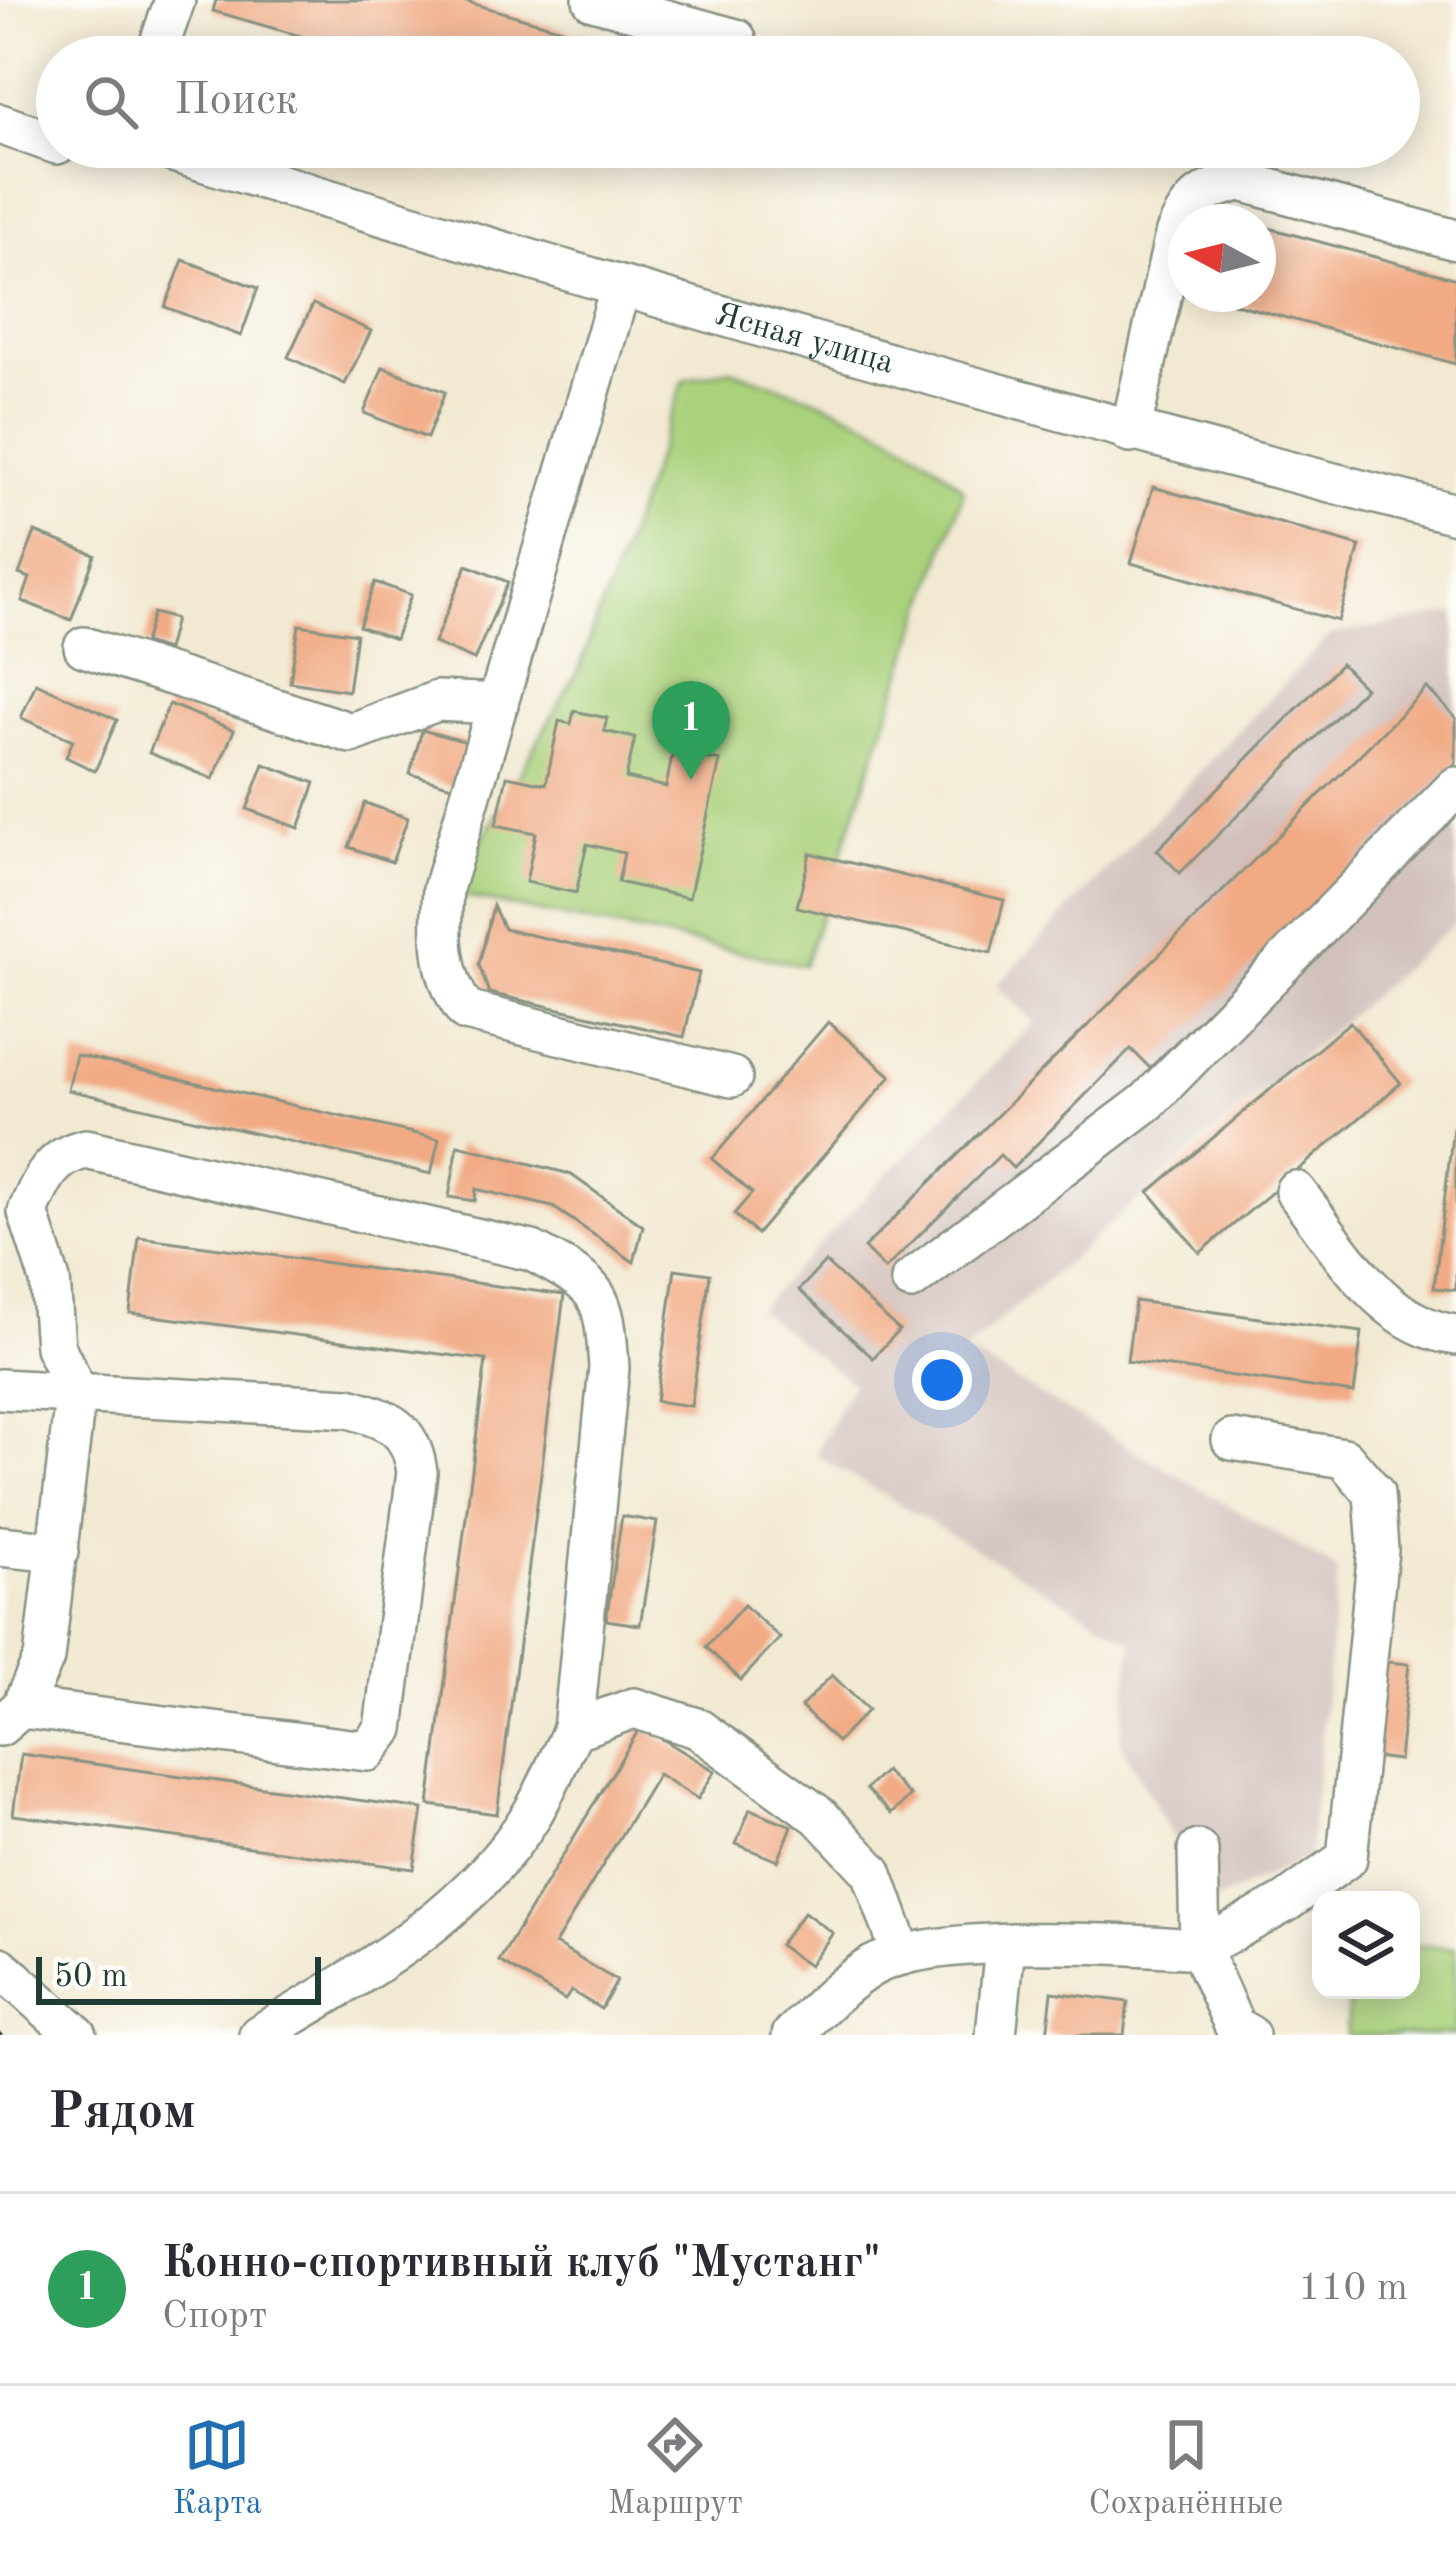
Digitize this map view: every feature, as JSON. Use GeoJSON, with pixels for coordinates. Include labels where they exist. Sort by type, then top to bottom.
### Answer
{"type":"FeatureCollection","features":[{"type":"Feature","properties":{"kind":"street"},"geometry":{"type":"LineString","coordinates":[[162,36],[175,0]]}},
{"type":"Feature","properties":{"kind":"street"},"geometry":{"type":"LineString","coordinates":[[593,0],[725,36]]}},
{"type":"Feature","properties":{"kind":"street"},"geometry":{"type":"LineString","coordinates":[[0,124],[36,137]]}},
{"type":"Feature","properties":{"kind":"street","name":"Ясная улица"},"geometry":{"type":"LineString","coordinates":[[225,168],[620,290],[1130,433],[1456,514]]}},
{"type":"Feature","properties":{"kind":"street"},"geometry":{"type":"LineString","coordinates":[[1130,433],[1175,235],[1188,204],[1208,188],[1241,182],[1456,240]]}},
{"type":"Feature","properties":{"kind":"street"},"geometry":{"type":"LineString","coordinates":[[620,290],[443,890],[440,932],[448,987],[466,1011],[731,1077]]}},
{"type":"Feature","properties":{"kind":"street"},"geometry":{"type":"LineString","coordinates":[[84,647],[153,666],[328,730],[371,729],[437,700],[499,704]]}},
{"type":"Feature","properties":{"kind":"street"},"geometry":{"type":"LineString","coordinates":[[911,1280],[1147,1102],[1456,787]]}},
{"type":"Feature","properties":{"kind":"street"},"geometry":{"type":"LineString","coordinates":[[0,1389],[76,1390],[349,1408],[393,1420],[413,1444],[418,1472],[384,1730],[367,1751],[10,1717],[44,1658],[76,1390],[55,1347],[50,1280],[14,1205],[64,1153],[86,1149],[532,1251],[590,1282],[606,1317],[609,1368],[573,1730],[531,1815],[486,1873],[406,1947],[260,2035]]}},
{"type":"Feature","properties":{"kind":"street"},"geometry":{"type":"LineString","coordinates":[[1295,1191],[1390,1309],[1423,1331],[1456,1335]]}},
{"type":"Feature","properties":{"kind":"street"},"geometry":{"type":"LineString","coordinates":[[792,2035],[872,1966],[902,1955],[1070,1941],[1199,1949],[1286,1902],[1347,1858],[1378,1550],[1374,1493],[1344,1457],[1232,1440]]}},
{"type":"Feature","properties":{"kind":"street"},"geometry":{"type":"LineString","coordinates":[[0,1546],[58,1552]]}},
{"type":"Feature","properties":{"kind":"street"},"geometry":{"type":"LineString","coordinates":[[573,1730],[634,1708],[698,1728],[819,1816],[872,1872],[902,1955]]}},
{"type":"Feature","properties":{"kind":"street"},"geometry":{"type":"LineString","coordinates":[[1198,1850],[1199,1949],[1235,2027],[1249,2035]]}},
{"type":"Feature","properties":{"kind":"street"},"geometry":{"type":"LineString","coordinates":[[996,2035],[1005,1945]]}},
{"type":"Feature","properties":{"kind":"street"},"geometry":{"type":"LineString","coordinates":[[0,1967],[77,2035]]}},
{"type":"Feature","properties":{"kind":"shaded area"},"geometry":{"type":"Polygon","coordinates":[[[1456,613],[1456,922],[965,1351],[1338,1570],[1309,1856],[1210,1904],[1120,1741],[1133,1641],[815,1455],[852,1383],[757,1309],[1035,1022],[996,986],[1330,635],[1456,613]]]}},
{"type":"Feature","properties":{"kind":"green space"},"geometry":{"type":"Polygon","coordinates":[[[730,369],[825,403],[885,431],[940,467],[964,490],[804,965],[451,894],[580,667],[684,380],[730,369]]]}},
{"type":"Feature","properties":{"kind":"green space"},"geometry":{"type":"Polygon","coordinates":[[[1420,1946],[1456,1948],[1456,2035],[1346,2035],[1348,1999],[1420,1999],[1420,1946]]]}},
{"type":"Feature","properties":{"kind":"building"},"geometry":{"type":"Polygon","coordinates":[[[216,0],[460,0],[586,36],[300,36],[213,11],[216,0]]]}},
{"type":"Feature","properties":{"kind":"building"},"geometry":{"type":"Polygon","coordinates":[[[1276,230],[1456,279],[1456,364],[1265,312],[1276,312],[1276,230]]]}},
{"type":"Feature","properties":{"kind":"building"},"geometry":{"type":"Polygon","coordinates":[[[183,260],[258,288],[241,336],[165,307],[183,260]]]}},
{"type":"Feature","properties":{"kind":"building"},"geometry":{"type":"Polygon","coordinates":[[[313,304],[371,331],[345,384],[288,357],[313,304]]]}},
{"type":"Feature","properties":{"kind":"building"},"geometry":{"type":"Polygon","coordinates":[[[383,367],[445,392],[427,438],[364,413],[383,367]]]}},
{"type":"Feature","properties":{"kind":"building"},"geometry":{"type":"Polygon","coordinates":[[[1153,487],[1360,546],[1338,621],[1131,563],[1153,487]]]}},
{"type":"Feature","properties":{"kind":"building"},"geometry":{"type":"Polygon","coordinates":[[[35,532],[95,555],[71,620],[22,601],[30,578],[19,574],[35,532]]]}},
{"type":"Feature","properties":{"kind":"building"},"geometry":{"type":"Polygon","coordinates":[[[467,565],[508,582],[474,660],[434,643],[467,565]]]}},
{"type":"Feature","properties":{"kind":"building"},"geometry":{"type":"Polygon","coordinates":[[[375,582],[411,595],[395,639],[359,626],[375,582]]]}},
{"type":"Feature","properties":{"kind":"building"},"geometry":{"type":"Polygon","coordinates":[[[153,613],[175,619],[167,650],[144,643],[153,613]]]}},
{"type":"Feature","properties":{"kind":"building"},"geometry":{"type":"Polygon","coordinates":[[[299,625],[356,634],[348,691],[290,682],[299,625]]]}},
{"type":"Feature","properties":{"kind":"building"},"geometry":{"type":"Polygon","coordinates":[[[1341,664],[1365,688],[1180,873],[1157,850],[1341,664]]]}},
{"type":"Feature","properties":{"kind":"building"},"geometry":{"type":"Polygon","coordinates":[[[36,683],[117,720],[95,771],[66,757],[73,740],[21,718],[36,683]]]}},
{"type":"Feature","properties":{"kind":"building"},"geometry":{"type":"Polygon","coordinates":[[[1427,688],[1456,718],[1456,763],[1150,1068],[1131,1049],[1013,1168],[1000,1155],[885,1269],[864,1248],[1427,688]]]}},
{"type":"Feature","properties":{"kind":"building"},"geometry":{"type":"Polygon","coordinates":[[[169,704],[234,730],[213,779],[149,753],[169,704]]]}},
{"type":"Feature","properties":{"kind":"building"},"geometry":{"type":"Polygon","coordinates":[[[574,711],[607,718],[604,731],[635,738],[626,778],[666,787],[673,751],[720,761],[689,898],[618,882],[624,853],[587,844],[576,893],[526,882],[536,833],[496,825],[507,776],[546,784],[559,721],[571,724],[574,711]]]}},
{"type":"Feature","properties":{"kind":"building"},"geometry":{"type":"Polygon","coordinates":[[[422,730],[467,742],[455,787],[410,774],[422,730]]]}},
{"type":"Feature","properties":{"kind":"building"},"geometry":{"type":"Polygon","coordinates":[[[264,764],[315,783],[299,828],[247,809],[264,764]]]}},
{"type":"Feature","properties":{"kind":"building"},"geometry":{"type":"Polygon","coordinates":[[[365,803],[408,818],[392,862],[349,847],[365,803]]]}},
{"type":"Feature","properties":{"kind":"building"},"geometry":{"type":"Polygon","coordinates":[[[810,853],[1004,900],[991,953],[797,907],[810,853]]]}},
{"type":"Feature","properties":{"kind":"building"},"geometry":{"type":"Polygon","coordinates":[[[493,906],[504,929],[699,973],[684,1037],[489,993],[479,965],[493,906]]]}},
{"type":"Feature","properties":{"kind":"building"},"geometry":{"type":"Polygon","coordinates":[[[828,1022],[891,1076],[757,1234],[734,1214],[752,1193],[712,1159],[828,1022]]]}},
{"type":"Feature","properties":{"kind":"building"},"geometry":{"type":"Polygon","coordinates":[[[1350,1022],[1401,1083],[1200,1253],[1149,1192],[1350,1022]]]}},
{"type":"Feature","properties":{"kind":"building"},"geometry":{"type":"Polygon","coordinates":[[[76,1055],[439,1139],[431,1174],[68,1090],[76,1055]]]}},
{"type":"Feature","properties":{"kind":"building"},"geometry":{"type":"Polygon","coordinates":[[[1456,1128],[1456,1290],[1434,1288],[1456,1128]]]}},
{"type":"Feature","properties":{"kind":"building"},"geometry":{"type":"Polygon","coordinates":[[[458,1145],[570,1174],[643,1226],[634,1262],[553,1207],[476,1189],[475,1201],[449,1197],[458,1145]]]}},
{"type":"Feature","properties":{"kind":"building"},"geometry":{"type":"Polygon","coordinates":[[[139,1237],[564,1295],[497,1814],[429,1805],[486,1360],[130,1313],[139,1237]]]}},
{"type":"Feature","properties":{"kind":"building"},"geometry":{"type":"Polygon","coordinates":[[[825,1262],[899,1330],[873,1358],[799,1290],[825,1262]]]}},
{"type":"Feature","properties":{"kind":"building"},"geometry":{"type":"Polygon","coordinates":[[[675,1269],[710,1274],[691,1406],[656,1401],[675,1269]]]}},
{"type":"Feature","properties":{"kind":"building"},"geometry":{"type":"Polygon","coordinates":[[[1135,1301],[1362,1332],[1354,1393],[1127,1361],[1135,1301]]]}},
{"type":"Feature","properties":{"kind":"building"},"geometry":{"type":"Polygon","coordinates":[[[622,1516],[657,1522],[640,1625],[606,1620],[622,1516]]]}},
{"type":"Feature","properties":{"kind":"building"},"geometry":{"type":"Polygon","coordinates":[[[744,1605],[780,1638],[741,1680],[706,1647],[744,1605]]]}},
{"type":"Feature","properties":{"kind":"building"},"geometry":{"type":"Polygon","coordinates":[[[1377,1661],[1409,1664],[1399,1760],[1366,1756],[1377,1661]]]}},
{"type":"Feature","properties":{"kind":"building"},"geometry":{"type":"Polygon","coordinates":[[[832,1675],[868,1710],[837,1742],[801,1707],[832,1675]]]}},
{"type":"Feature","properties":{"kind":"building"},"geometry":{"type":"Polygon","coordinates":[[[641,1726],[715,1771],[698,1799],[658,1774],[555,1944],[617,1981],[601,2009],[571,1991],[565,2000],[499,1961],[641,1726]]]}},
{"type":"Feature","properties":{"kind":"building"},"geometry":{"type":"Polygon","coordinates":[[[21,1754],[423,1809],[414,1869],[13,1815],[21,1754]]]}},
{"type":"Feature","properties":{"kind":"building"},"geometry":{"type":"Polygon","coordinates":[[[885,1771],[910,1796],[891,1814],[866,1789],[885,1771]]]}},
{"type":"Feature","properties":{"kind":"building"},"geometry":{"type":"Polygon","coordinates":[[[750,1809],[792,1826],[778,1861],[736,1844],[750,1809]]]}},
{"type":"Feature","properties":{"kind":"building"},"geometry":{"type":"Polygon","coordinates":[[[804,1912],[833,1933],[809,1966],[779,1945],[804,1912]]]}},
{"type":"Feature","properties":{"kind":"building"},"geometry":{"type":"Polygon","coordinates":[[[1052,1992],[1128,2002],[1124,2035],[1047,2035],[1052,1992]]]}},
{"type":"Feature","properties":{"kind":"place","name":"Конно-спортивный клуб \"Мустанг\""},"geometry":{"type":"Point","coordinates":[691,780]}}]}
